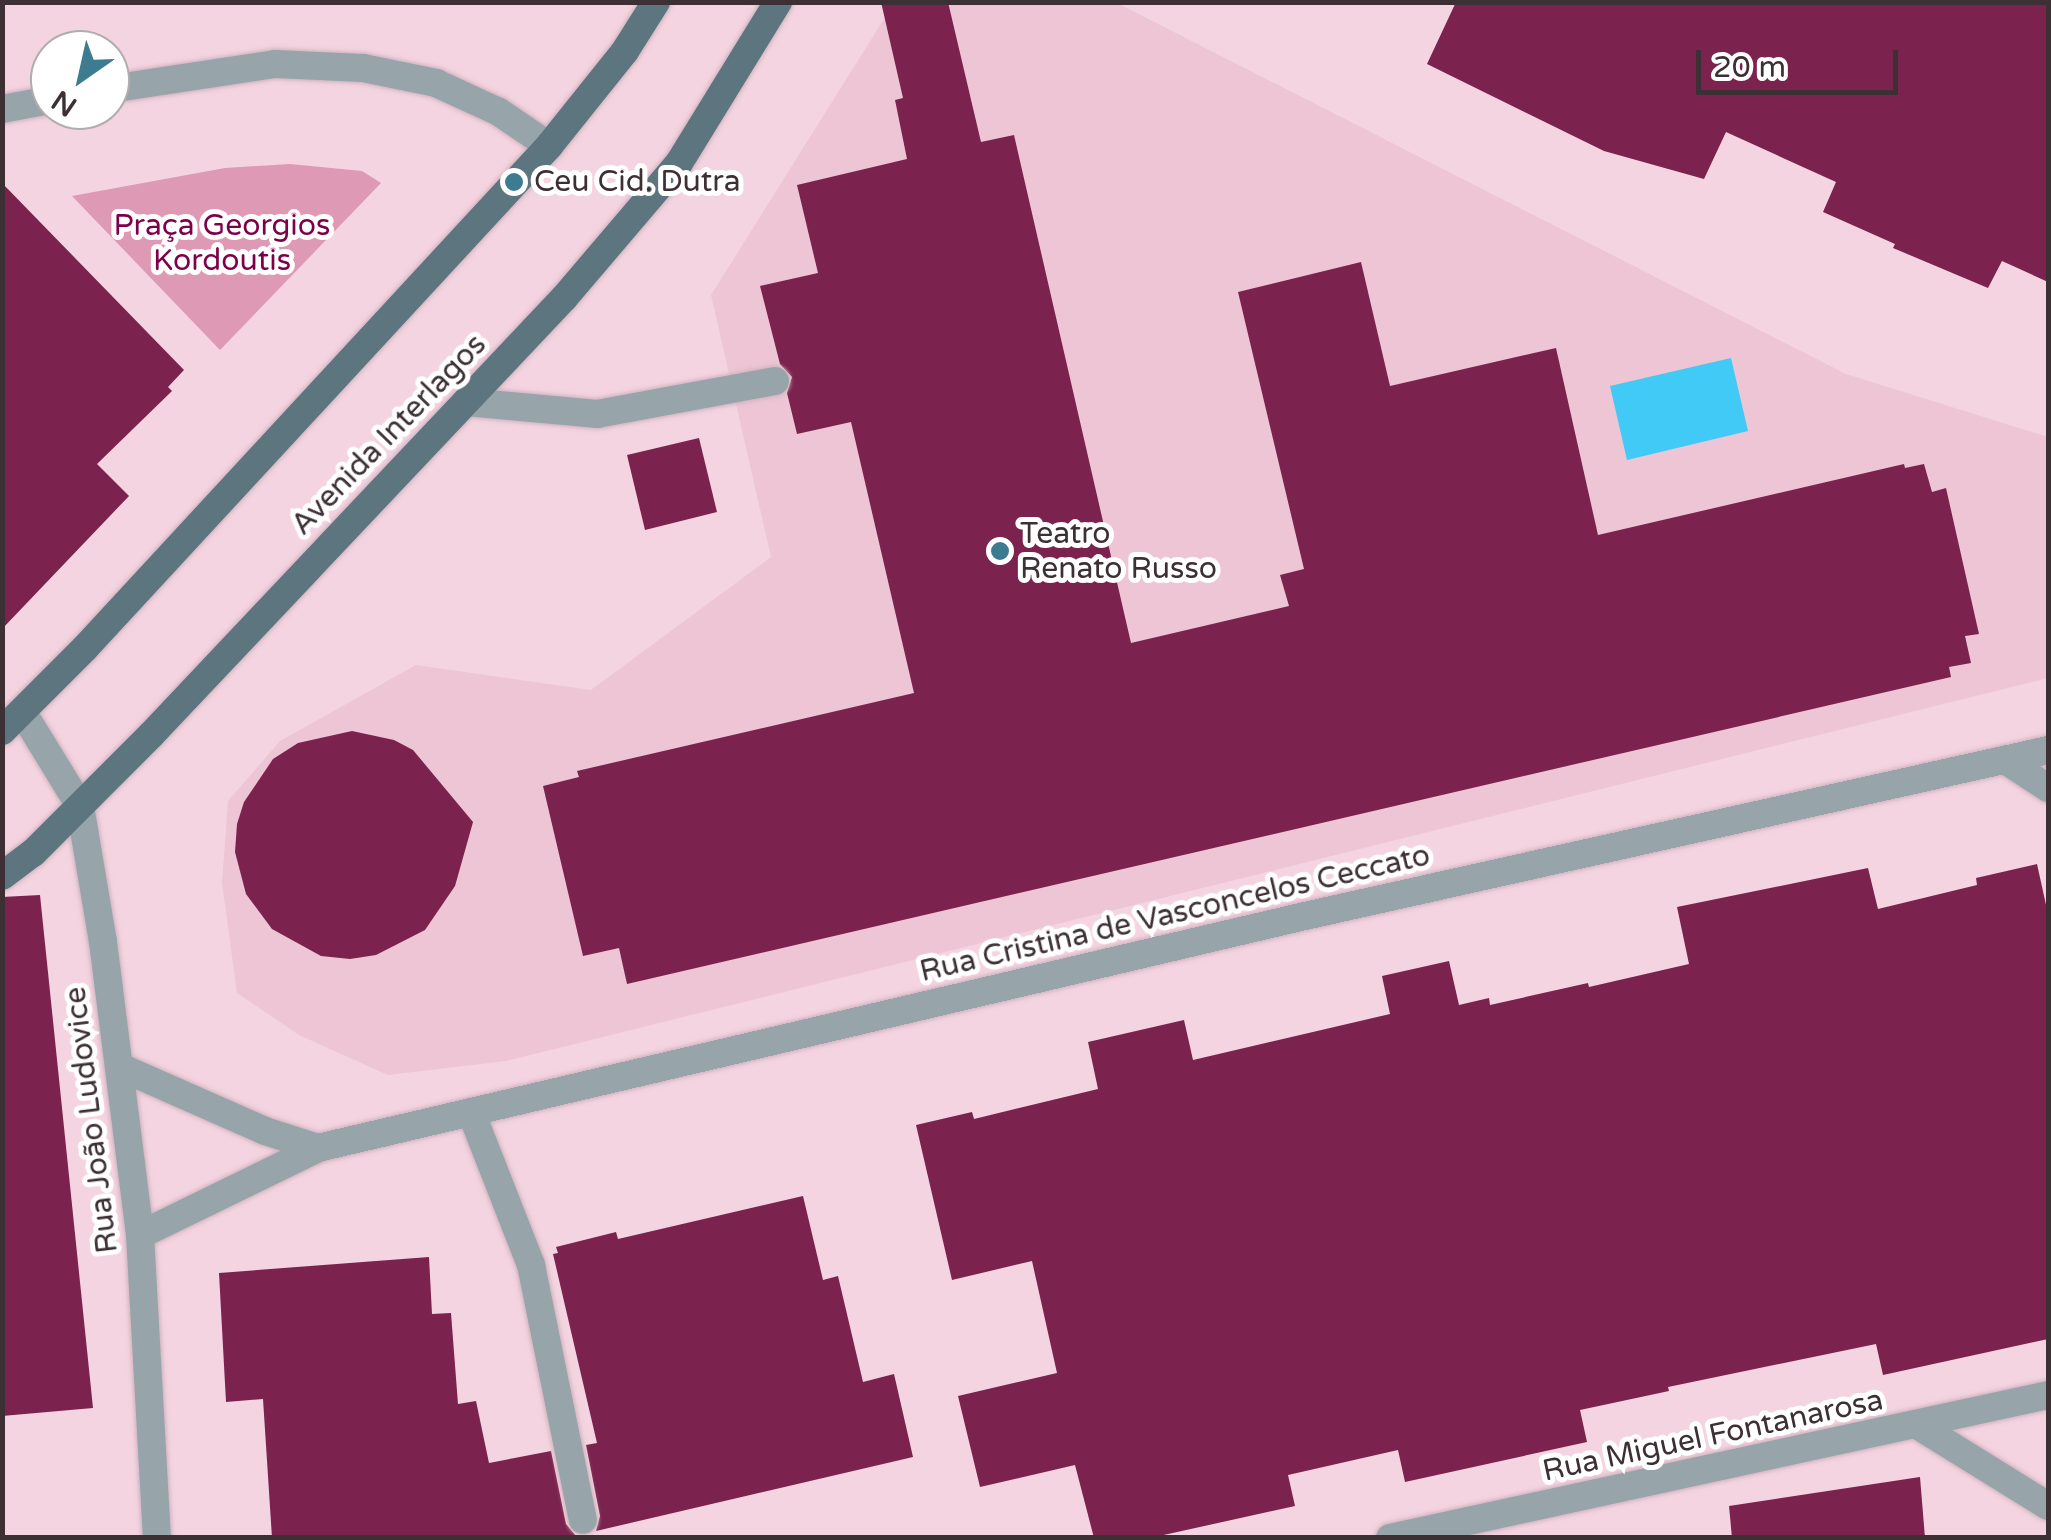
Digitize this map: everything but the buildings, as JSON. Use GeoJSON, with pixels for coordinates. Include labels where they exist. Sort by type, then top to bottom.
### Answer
{"type":"FeatureCollection","features":[{"type":"Feature","properties":{"kind":"main road"},"geometry":{"type":"LineString","coordinates":[[13,722],[549,146],[625,51],[656,2]]}},
{"type":"Feature","properties":{"kind":"main road","name":"Avenida Interlagos"},"geometry":{"type":"LineString","coordinates":[[2,876],[80,806],[564,298],[679,163],[778,2]]}},
{"type":"Feature","properties":{"kind":"street"},"geometry":{"type":"LineString","coordinates":[[130,86],[276,64],[363,68],[436,84],[500,112],[549,146]]}},
{"type":"Feature","properties":{"kind":"street"},"geometry":{"type":"LineString","coordinates":[[2,109],[30,104]]}},
{"type":"Feature","properties":{"kind":"street"},"geometry":{"type":"LineString","coordinates":[[466,402],[596,414],[775,381]]}},
{"type":"Feature","properties":{"kind":"street","name":"Rua João Ludovice"},"geometry":{"type":"LineString","coordinates":[[13,722],[80,806],[120,1067],[140,1235],[157,1538]]}},
{"type":"Feature","properties":{"kind":"street","name":"Rua Cristina de Vasconcelos Ceccato"},"geometry":{"type":"LineString","coordinates":[[140,1235],[318,1148],[1296,918],[2048,750]]}},
{"type":"Feature","properties":{"kind":"street"},"geometry":{"type":"LineString","coordinates":[[2005,760],[2048,788]]}},
{"type":"Feature","properties":{"kind":"street"},"geometry":{"type":"LineString","coordinates":[[120,1067],[265,1131],[318,1148]]}},
{"type":"Feature","properties":{"kind":"street"},"geometry":{"type":"LineString","coordinates":[[471,1112],[531,1265],[583,1520]]}},
{"type":"Feature","properties":{"kind":"street","name":"Rua Miguel Fontanarosa"},"geometry":{"type":"LineString","coordinates":[[1390,1538],[2048,1396]]}},
{"type":"Feature","properties":{"kind":"street"},"geometry":{"type":"LineString","coordinates":[[1919,1426],[2048,1506]]}},
{"type":"Feature","properties":{"kind":"shaded area"},"geometry":{"type":"Polygon","coordinates":[[[894,3],[1117,3],[1846,374],[2048,437],[2048,678],[506,1061],[388,1075],[299,1035],[237,993],[222,883],[228,801],[280,741],[416,665],[591,690],[771,557],[711,295],[894,3]]]}},
{"type":"Feature","properties":{"kind":"green space","name":"Praça Georgios Kordoutis"},"geometry":{"type":"Polygon","coordinates":[[[290,164],[362,171],[381,183],[220,350],[72,196],[225,168],[290,164]]]}},
{"type":"Feature","properties":{"kind":"water"},"geometry":{"type":"Polygon","coordinates":[[[1731,358],[1748,431],[1627,460],[1610,386],[1731,358]]]}},
{"type":"Feature","properties":{"kind":"place","name":"Ceu Cid. Dutra"},"geometry":{"type":"Point","coordinates":[514,182]}},
{"type":"Feature","properties":{"kind":"place","name":"Teatro Renato Russo"},"geometry":{"type":"Point","coordinates":[1000,551]}}]}
